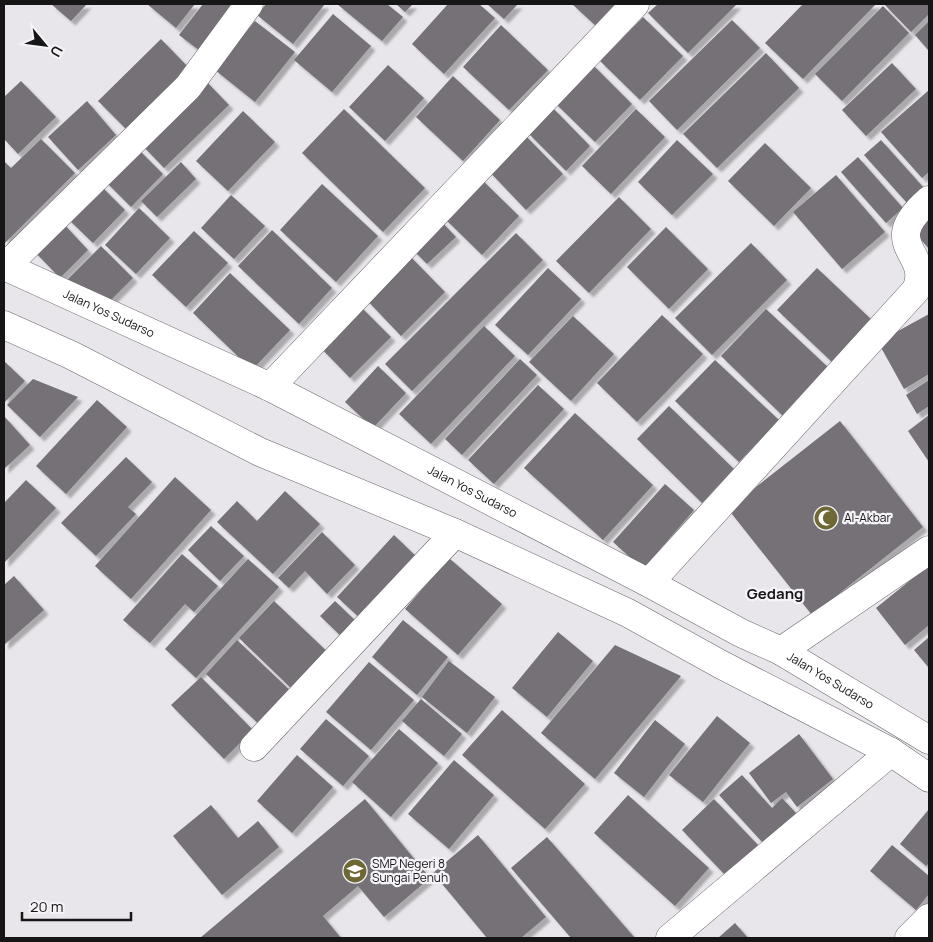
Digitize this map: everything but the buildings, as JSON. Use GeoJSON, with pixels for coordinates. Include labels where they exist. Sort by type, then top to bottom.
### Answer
{"type":"FeatureCollection","features":[{"type":"Feature","properties":{"kind":"street"},"geometry":{"type":"LineString","coordinates":[[5,266],[188,87],[249,4]]}},
{"type":"Feature","properties":{"kind":"street"},"geometry":{"type":"LineString","coordinates":[[270,387],[635,4]]}},
{"type":"Feature","properties":{"kind":"street"},"geometry":{"type":"LineString","coordinates":[[649,583],[916,290],[922,275],[921,268],[909,246],[906,236],[907,227],[911,219],[929,200]]}},
{"type":"Feature","properties":{"kind":"street","name":"Jalan Yos Sudarso"},"geometry":{"type":"LineString","coordinates":[[5,266],[270,387],[649,583],[741,633],[781,652],[929,740]]}},
{"type":"Feature","properties":{"kind":"street"},"geometry":{"type":"LineString","coordinates":[[6,329],[71,355],[260,452],[455,533],[628,613],[720,664],[891,752],[929,778]]}},
{"type":"Feature","properties":{"kind":"street"},"geometry":{"type":"LineString","coordinates":[[254,748],[455,533]]}},
{"type":"Feature","properties":{"kind":"street"},"geometry":{"type":"LineString","coordinates":[[781,652],[929,550]]}},
{"type":"Feature","properties":{"kind":"street"},"geometry":{"type":"LineString","coordinates":[[720,664],[741,633]]}},
{"type":"Feature","properties":{"kind":"street"},"geometry":{"type":"LineString","coordinates":[[670,938],[891,752]]}},
{"type":"Feature","properties":{"kind":"street"},"geometry":{"type":"LineString","coordinates":[[909,938],[929,918]]}},
{"type":"Feature","properties":{"kind":"place","name":"Al-Akbar"},"geometry":{"type":"Point","coordinates":[826,518]}},
{"type":"Feature","properties":{"kind":"place","name":"SMP Negeri 8 Sungai Penuh"},"geometry":{"type":"Point","coordinates":[355,871]}},
{"type":"Feature","properties":{"kind":"district","name":"Gedang"},"geometry":{"type":"Point","coordinates":[775,594]}}]}
